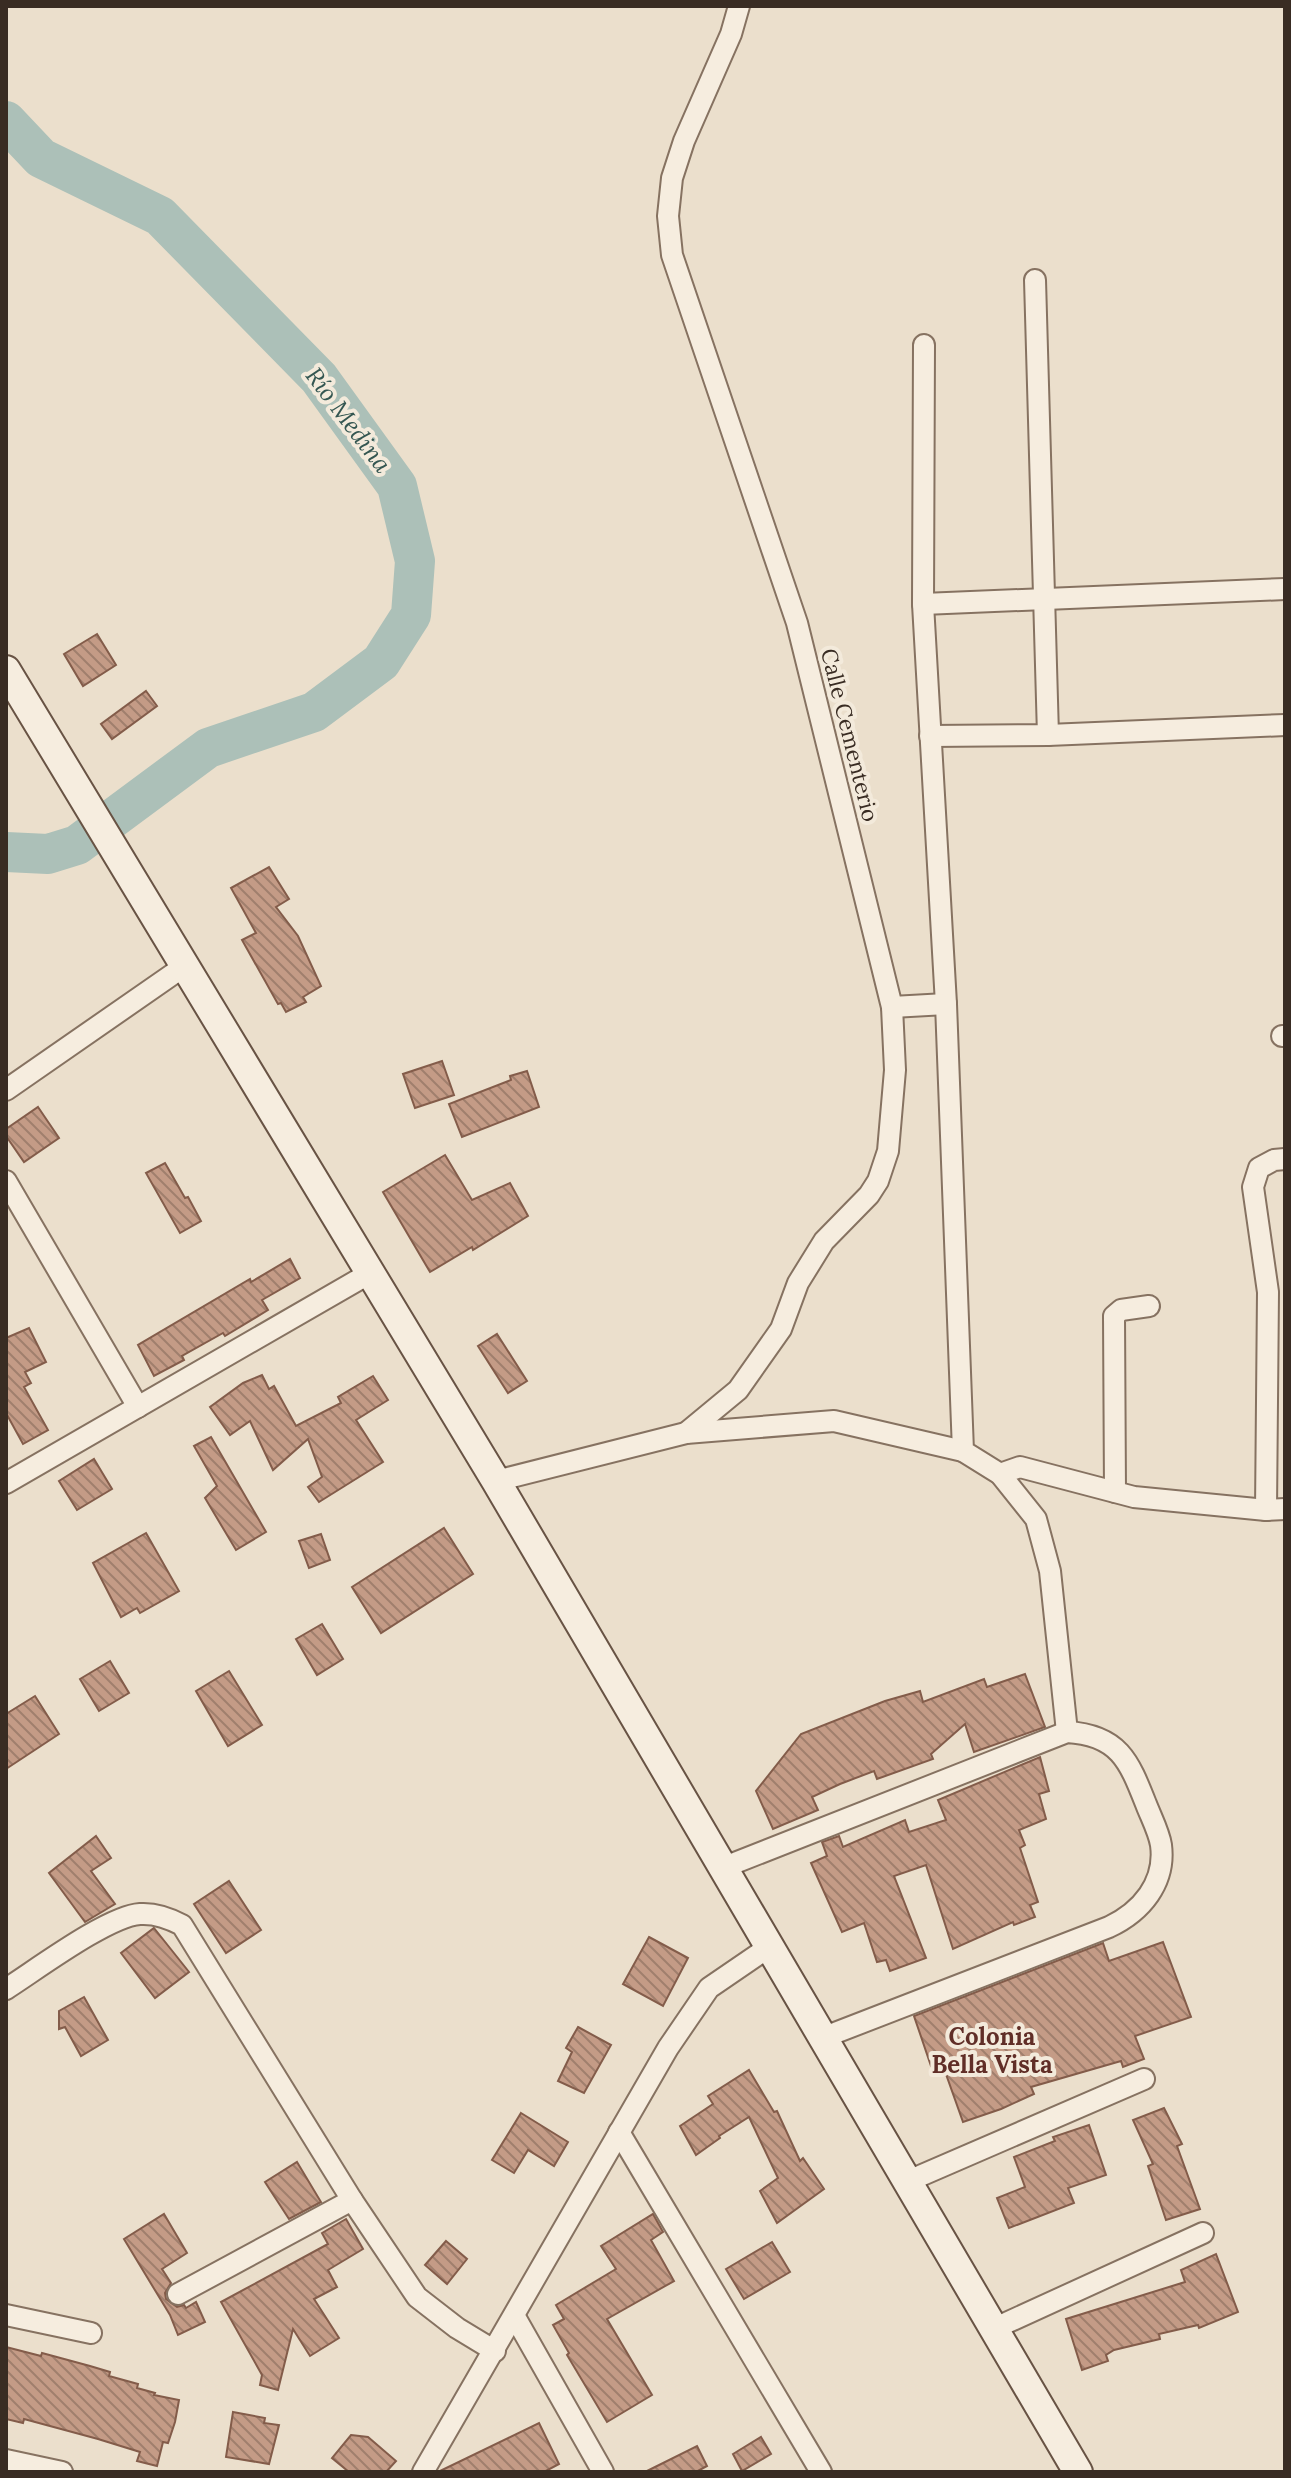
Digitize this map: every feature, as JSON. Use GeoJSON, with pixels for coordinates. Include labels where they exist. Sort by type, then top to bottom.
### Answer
{"type":"FeatureCollection","features":[{"type":"Feature","properties":{"kind":"main road"},"geometry":{"type":"LineString","coordinates":[[6,670],[496,1481],[1078,2472]]}},
{"type":"Feature","properties":{"kind":"street","name":"Calle Cementerio"},"geometry":{"type":"LineString","coordinates":[[686,1433],[738,1390],[781,1329],[798,1283],[824,1241],[869,1195],[878,1181],[888,1151],[894,1084],[892,1007],[797,623],[672,255],[668,216],[672,178],[684,141],[731,34],[739,6]]}},
{"type":"Feature","properties":{"kind":"street"},"geometry":{"type":"LineString","coordinates":[[1035,280],[1048,735]]}},
{"type":"Feature","properties":{"kind":"street"},"geometry":{"type":"LineString","coordinates":[[924,345],[923,604],[946,1004],[963,1451]]}},
{"type":"Feature","properties":{"kind":"street"},"geometry":{"type":"LineString","coordinates":[[923,604],[1285,589]]}},
{"type":"Feature","properties":{"kind":"street"},"geometry":{"type":"LineString","coordinates":[[930,736],[1048,735],[1285,725]]}},
{"type":"Feature","properties":{"kind":"street"},"geometry":{"type":"LineString","coordinates":[[6,1090],[186,965]]}},
{"type":"Feature","properties":{"kind":"street"},"geometry":{"type":"LineString","coordinates":[[892,1007],[946,1004]]}},
{"type":"Feature","properties":{"kind":"street"},"geometry":{"type":"LineString","coordinates":[[1000,1474],[1020,1467],[1134,1497],[1275,1510],[1268,1292],[1253,1187],[1259,1168],[1274,1160],[1285,1159]]}},
{"type":"Feature","properties":{"kind":"street"},"geometry":{"type":"LineString","coordinates":[[6,1181],[138,1407]]}},
{"type":"Feature","properties":{"kind":"street"},"geometry":{"type":"LineString","coordinates":[[6,1483],[370,1273]]}},
{"type":"Feature","properties":{"kind":"street"},"geometry":{"type":"LineString","coordinates":[[1115,1492],[1114,1316],[1121,1310],[1149,1306]]}},
{"type":"Feature","properties":{"kind":"street"},"geometry":{"type":"LineString","coordinates":[[496,1481],[686,1433],[834,1421],[963,1451],[1000,1474],[1036,1519],[1050,1571],[1067,1732]]}},
{"type":"Feature","properties":{"kind":"street"},"geometry":{"type":"LineString","coordinates":[[722,1868],[1067,1732],[1096,1736],[1109,1743],[1130,1764],[1161,1842],[1161,1860],[1158,1878],[1150,1894],[1125,1920],[822,2038]]}},
{"type":"Feature","properties":{"kind":"street"},"geometry":{"type":"LineString","coordinates":[[6,1989],[114,1921],[142,1914],[169,1918],[182,1925],[352,2200],[417,2297],[457,2328],[495,2351]]}},
{"type":"Feature","properties":{"kind":"street"},"geometry":{"type":"LineString","coordinates":[[423,2472],[668,2048],[709,1988],[769,1947]]}},
{"type":"Feature","properties":{"kind":"street"},"geometry":{"type":"LineString","coordinates":[[906,2182],[1144,2079]]}},
{"type":"Feature","properties":{"kind":"street"},"geometry":{"type":"LineString","coordinates":[[619,2132],[821,2472]]}},
{"type":"Feature","properties":{"kind":"street"},"geometry":{"type":"LineString","coordinates":[[178,2294],[352,2200]]}},
{"type":"Feature","properties":{"kind":"street"},"geometry":{"type":"LineString","coordinates":[[993,2329],[1203,2233]]}},
{"type":"Feature","properties":{"kind":"street"},"geometry":{"type":"LineString","coordinates":[[6,2315],[91,2333]]}},
{"type":"Feature","properties":{"kind":"street"},"geometry":{"type":"LineString","coordinates":[[515,2317],[603,2472]]}},
{"type":"Feature","properties":{"kind":"street"},"geometry":{"type":"LineString","coordinates":[[6,2460],[62,2472]]}},
{"type":"Feature","properties":{"kind":"building"},"geometry":{"type":"Polygon","coordinates":[[[97,634],[116,665],[83,686],[64,654],[97,634]]]}},
{"type":"Feature","properties":{"kind":"building"},"geometry":{"type":"Polygon","coordinates":[[[146,691],[157,706],[112,739],[101,724],[146,691]]]}},
{"type":"Feature","properties":{"kind":"building"},"geometry":{"type":"Polygon","coordinates":[[[269,867],[289,899],[276,907],[298,936],[321,986],[303,997],[306,1002],[286,1012],[281,1003],[278,1004],[242,940],[256,933],[231,888],[269,867]]]}},
{"type":"Feature","properties":{"kind":"building"},"geometry":{"type":"Polygon","coordinates":[[[442,1061],[454,1095],[415,1108],[403,1074],[442,1061]]]}},
{"type":"Feature","properties":{"kind":"building"},"geometry":{"type":"Polygon","coordinates":[[[527,1071],[539,1107],[462,1137],[449,1104],[527,1071]]]}},
{"type":"Feature","properties":{"kind":"building"},"geometry":{"type":"Polygon","coordinates":[[[38,1107],[59,1138],[24,1162],[6,1136],[6,1129],[38,1107]]]}},
{"type":"Feature","properties":{"kind":"building"},"geometry":{"type":"Polygon","coordinates":[[[445,1155],[472,1200],[510,1183],[528,1216],[430,1272],[383,1192],[445,1155]]]}},
{"type":"Feature","properties":{"kind":"building"},"geometry":{"type":"Polygon","coordinates":[[[165,1163],[201,1221],[180,1233],[146,1173],[165,1163]]]}},
{"type":"Feature","properties":{"kind":"building"},"geometry":{"type":"Polygon","coordinates":[[[290,1259],[300,1278],[262,1300],[268,1310],[225,1336],[223,1333],[182,1356],[184,1360],[154,1376],[138,1345],[290,1259]]]}},
{"type":"Feature","properties":{"kind":"building"},"geometry":{"type":"Polygon","coordinates":[[[29,1328],[46,1362],[25,1372],[31,1383],[24,1387],[48,1430],[23,1444],[6,1413],[6,1338],[29,1328]]]}},
{"type":"Feature","properties":{"kind":"building"},"geometry":{"type":"Polygon","coordinates":[[[497,1334],[527,1381],[508,1393],[478,1346],[497,1334]]]}},
{"type":"Feature","properties":{"kind":"building"},"geometry":{"type":"Polygon","coordinates":[[[262,1375],[269,1389],[274,1386],[296,1426],[341,1403],[338,1397],[373,1376],[388,1400],[356,1420],[383,1462],[319,1502],[308,1487],[322,1477],[308,1439],[273,1470],[250,1421],[230,1435],[210,1407],[243,1383],[262,1375]]]}},
{"type":"Feature","properties":{"kind":"building"},"geometry":{"type":"Polygon","coordinates":[[[211,1437],[266,1532],[236,1550],[205,1498],[217,1486],[194,1446],[211,1437]]]}},
{"type":"Feature","properties":{"kind":"building"},"geometry":{"type":"Polygon","coordinates":[[[94,1459],[112,1489],[77,1510],[59,1481],[94,1459]]]}},
{"type":"Feature","properties":{"kind":"building"},"geometry":{"type":"Polygon","coordinates":[[[444,1528],[473,1574],[381,1633],[352,1587],[444,1528]]]}},
{"type":"Feature","properties":{"kind":"building"},"geometry":{"type":"Polygon","coordinates":[[[146,1533],[179,1591],[140,1613],[137,1608],[121,1617],[93,1563],[146,1533]]]}},
{"type":"Feature","properties":{"kind":"building"},"geometry":{"type":"Polygon","coordinates":[[[321,1534],[330,1560],[309,1568],[299,1541],[321,1534]]]}},
{"type":"Feature","properties":{"kind":"building"},"geometry":{"type":"Polygon","coordinates":[[[322,1624],[343,1659],[317,1675],[296,1639],[322,1624]]]}},
{"type":"Feature","properties":{"kind":"building"},"geometry":{"type":"Polygon","coordinates":[[[110,1661],[129,1693],[99,1711],[80,1679],[110,1661]]]}},
{"type":"Feature","properties":{"kind":"building"},"geometry":{"type":"Polygon","coordinates":[[[229,1671],[262,1725],[228,1746],[196,1691],[229,1671]]]}},
{"type":"Feature","properties":{"kind":"building"},"geometry":{"type":"Polygon","coordinates":[[[1025,1674],[1045,1727],[974,1752],[965,1724],[931,1754],[933,1759],[877,1779],[874,1771],[840,1784],[812,1797],[818,1810],[773,1829],[756,1791],[801,1734],[885,1701],[920,1691],[923,1702],[984,1679],[987,1687],[1025,1674]]]}},
{"type":"Feature","properties":{"kind":"building"},"geometry":{"type":"Polygon","coordinates":[[[35,1696],[59,1734],[6,1769],[6,1714],[35,1696]]]}},
{"type":"Feature","properties":{"kind":"building"},"geometry":{"type":"Polygon","coordinates":[[[1040,1757],[1049,1791],[1039,1794],[1046,1819],[1019,1830],[1025,1845],[1020,1848],[1038,1902],[1030,1905],[1035,1917],[1014,1925],[1013,1922],[953,1949],[926,1865],[894,1876],[926,1958],[890,1971],[886,1960],[877,1962],[864,1923],[842,1932],[811,1863],[827,1856],[822,1842],[839,1836],[843,1847],[905,1820],[909,1832],[946,1820],[938,1800],[1040,1757]]]}},
{"type":"Feature","properties":{"kind":"building"},"geometry":{"type":"Polygon","coordinates":[[[96,1836],[111,1858],[91,1871],[115,1904],[85,1922],[49,1873],[96,1836]]]}},
{"type":"Feature","properties":{"kind":"building"},"geometry":{"type":"Polygon","coordinates":[[[229,1881],[261,1930],[226,1953],[194,1904],[229,1881]]]}},
{"type":"Feature","properties":{"kind":"building"},"geometry":{"type":"Polygon","coordinates":[[[154,1928],[189,1972],[155,1998],[121,1953],[154,1928]]]}},
{"type":"Feature","properties":{"kind":"building"},"geometry":{"type":"Polygon","coordinates":[[[649,1937],[688,1958],[663,2006],[623,1984],[649,1937]]]}},
{"type":"Feature","properties":{"kind":"building"},"geometry":{"type":"Polygon","coordinates":[[[1163,1942],[1191,2017],[1135,2036],[1144,2059],[1123,2067],[1121,2061],[1031,2087],[1034,2094],[963,2122],[942,2063],[931,2066],[914,2016],[1103,1943],[1109,1961],[1163,1942]]]}},
{"type":"Feature","properties":{"kind":"building"},"geometry":{"type":"Polygon","coordinates":[[[84,1997],[108,2040],[81,2056],[65,2027],[59,2029],[59,2011],[84,1997]]]}},
{"type":"Feature","properties":{"kind":"building"},"geometry":{"type":"Polygon","coordinates":[[[578,2027],[611,2045],[584,2093],[558,2081],[572,2052],[566,2048],[578,2027]]]}},
{"type":"Feature","properties":{"kind":"building"},"geometry":{"type":"Polygon","coordinates":[[[749,2070],[774,2112],[777,2111],[800,2161],[803,2158],[824,2189],[777,2223],[760,2191],[778,2178],[749,2117],[696,2155],[680,2126],[713,2104],[708,2096],[749,2070]]]}},
{"type":"Feature","properties":{"kind":"building"},"geometry":{"type":"Polygon","coordinates":[[[1164,2108],[1182,2144],[1177,2146],[1200,2209],[1166,2220],[1148,2166],[1153,2164],[1133,2120],[1164,2108]]]}},
{"type":"Feature","properties":{"kind":"building"},"geometry":{"type":"Polygon","coordinates":[[[521,2113],[568,2142],[554,2166],[528,2150],[514,2173],[492,2160],[521,2113]]]}},
{"type":"Feature","properties":{"kind":"building"},"geometry":{"type":"Polygon","coordinates":[[[1089,2125],[1106,2175],[1068,2188],[1074,2203],[1009,2228],[997,2198],[1025,2187],[1014,2157],[1055,2141],[1053,2137],[1089,2125]]]}},
{"type":"Feature","properties":{"kind":"building"},"geometry":{"type":"Polygon","coordinates":[[[297,2162],[321,2202],[289,2219],[265,2182],[297,2162]]]}},
{"type":"Feature","properties":{"kind":"building"},"geometry":{"type":"Polygon","coordinates":[[[164,2214],[187,2253],[162,2269],[171,2283],[165,2293],[166,2299],[177,2307],[184,2305],[186,2308],[196,2302],[205,2322],[178,2335],[170,2315],[124,2239],[164,2214]]]}},
{"type":"Feature","properties":{"kind":"building"},"geometry":{"type":"Polygon","coordinates":[[[653,2214],[663,2232],[651,2240],[674,2281],[607,2319],[652,2395],[607,2422],[553,2325],[564,2319],[556,2305],[616,2269],[601,2246],[653,2214]]]}},
{"type":"Feature","properties":{"kind":"building"},"geometry":{"type":"Polygon","coordinates":[[[346,2219],[363,2249],[328,2270],[337,2287],[314,2299],[339,2338],[310,2356],[293,2329],[278,2390],[260,2385],[262,2375],[221,2302],[328,2244],[322,2233],[346,2219]]]}},
{"type":"Feature","properties":{"kind":"building"},"geometry":{"type":"Polygon","coordinates":[[[446,2241],[467,2259],[447,2284],[425,2265],[446,2241]]]}},
{"type":"Feature","properties":{"kind":"building"},"geometry":{"type":"Polygon","coordinates":[[[772,2242],[790,2272],[744,2299],[726,2269],[772,2242]]]}},
{"type":"Feature","properties":{"kind":"building"},"geometry":{"type":"Polygon","coordinates":[[[1216,2254],[1238,2312],[1199,2328],[1198,2325],[1159,2334],[1160,2339],[1114,2350],[1106,2355],[1108,2361],[1082,2370],[1066,2319],[1185,2282],[1181,2270],[1216,2254]]]}},
{"type":"Feature","properties":{"kind":"building"},"geometry":{"type":"Polygon","coordinates":[[[6,2347],[41,2356],[42,2353],[110,2372],[109,2376],[138,2384],[137,2388],[154,2395],[179,2400],[168,2443],[163,2442],[157,2466],[137,2461],[140,2452],[24,2419],[23,2423],[6,2419],[6,2347]]]}},
{"type":"Feature","properties":{"kind":"building"},"geometry":{"type":"Polygon","coordinates":[[[233,2412],[265,2418],[264,2423],[279,2425],[269,2464],[226,2457],[233,2412]]]}},
{"type":"Feature","properties":{"kind":"building"},"geometry":{"type":"Polygon","coordinates":[[[539,2423],[559,2464],[544,2472],[438,2472],[539,2423]]]}},
{"type":"Feature","properties":{"kind":"building"},"geometry":{"type":"Polygon","coordinates":[[[351,2435],[368,2437],[396,2461],[386,2472],[349,2472],[332,2458],[351,2435]]]}},
{"type":"Feature","properties":{"kind":"building"},"geometry":{"type":"Polygon","coordinates":[[[761,2437],[771,2454],[742,2471],[733,2454],[761,2437]]]}},
{"type":"Feature","properties":{"kind":"building"},"geometry":{"type":"Polygon","coordinates":[[[697,2446],[707,2466],[696,2472],[645,2472],[697,2446]]]}},
{"type":"Feature","properties":{"kind":"waterway","name":"Río Medina"},"geometry":{"type":"LineString","coordinates":[[6,121],[41,158],[160,216],[319,378],[397,486],[415,561],[411,615],[381,662],[314,712],[208,748],[77,845],[48,854],[6,852]]}},
{"type":"Feature","properties":{"kind":"district","name":"Colonia Bella Vista"},"geometry":{"type":"Point","coordinates":[992,2051]}}]}
